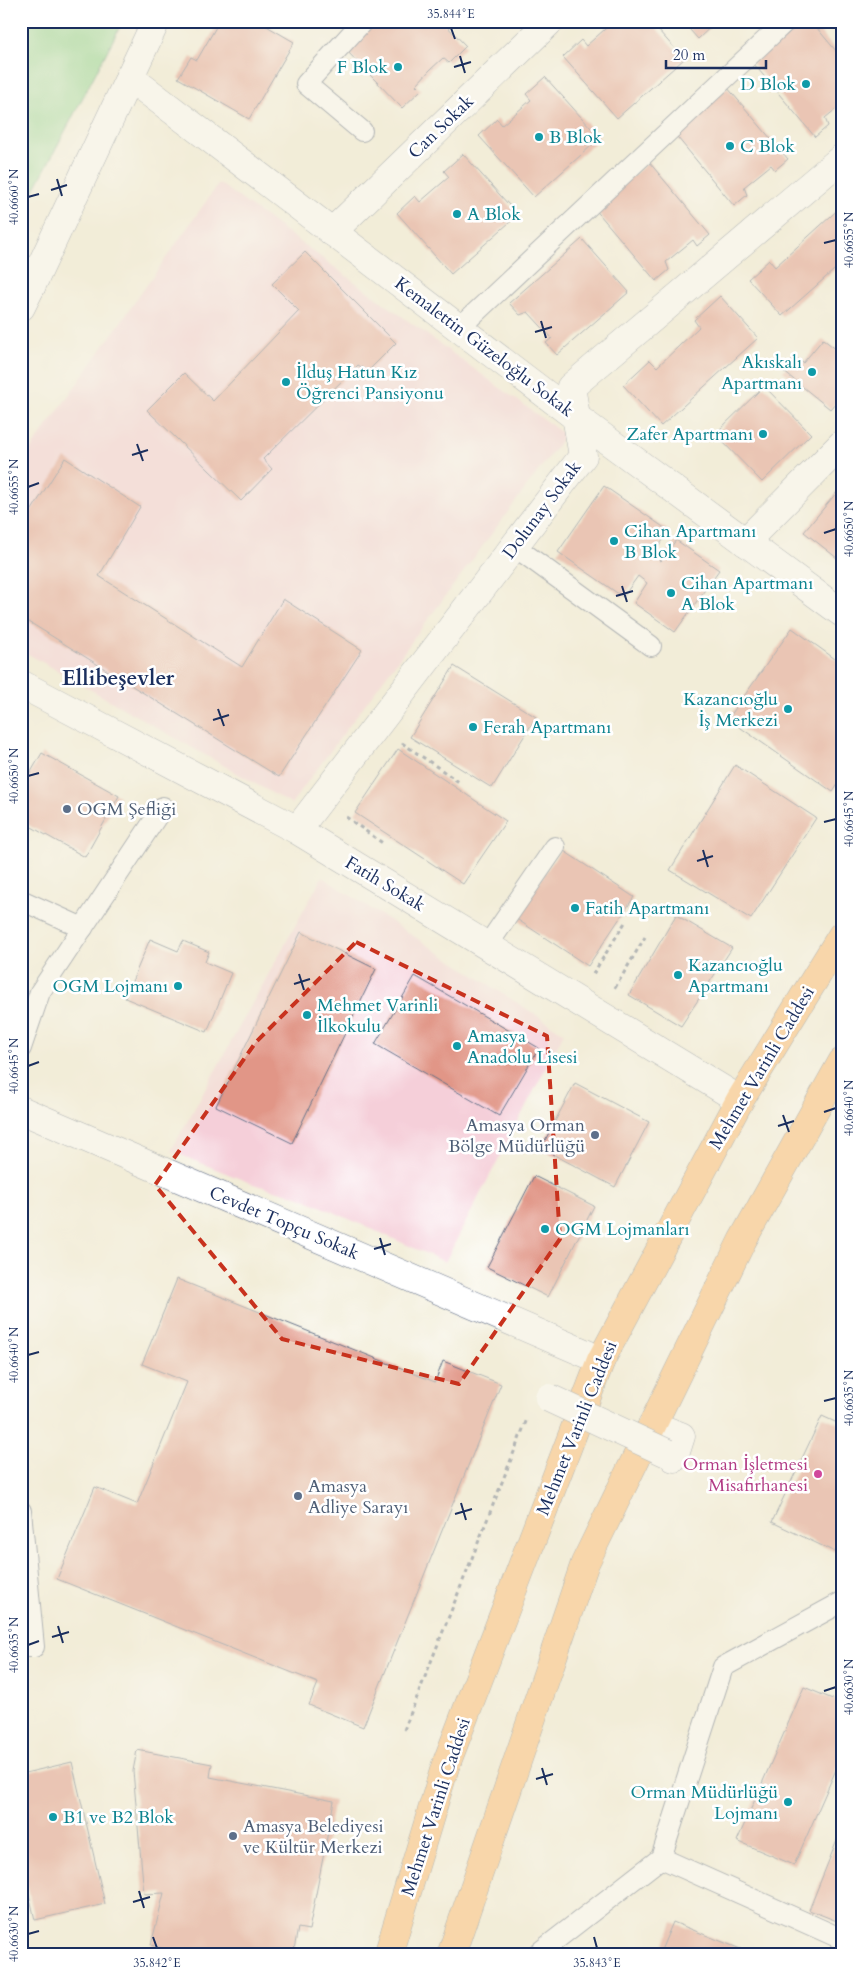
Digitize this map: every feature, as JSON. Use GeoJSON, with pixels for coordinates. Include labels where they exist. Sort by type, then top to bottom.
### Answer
{"type":"FeatureCollection","features":[{"type":"Feature","properties":{"kind":"main road","name":"Mehmet Varinli Caddesi"},"geometry":{"type":"LineString","coordinates":[[388,1955],[445,1767],[601,1360],[740,1100],[842,935]]}},
{"type":"Feature","properties":{"kind":"main road"},"geometry":{"type":"LineString","coordinates":[[451,1955],[584,1563],[742,1241],[842,1062]]}},
{"type":"Feature","properties":{"kind":"street"},"geometry":{"type":"LineString","coordinates":[[24,293],[156,21]]}},
{"type":"Feature","properties":{"kind":"street","name":"Can Sokak"},"geometry":{"type":"LineString","coordinates":[[332,232],[550,21]]}},
{"type":"Feature","properties":{"kind":"street","name":"Kemalettin Güzeloğlu Sokak"},"geometry":{"type":"LineString","coordinates":[[129,77],[577,418],[842,613]]}},
{"type":"Feature","properties":{"kind":"street","name":"Dolunay Sokak"},"geometry":{"type":"LineString","coordinates":[[298,830],[583,456],[571,387],[842,158]]}},
{"type":"Feature","properties":{"kind":"street"},"geometry":{"type":"LineString","coordinates":[[745,542],[842,444]]}},
{"type":"Feature","properties":{"kind":"street","name":"Fatih Sokak"},"geometry":{"type":"LineString","coordinates":[[21,684],[298,830],[740,1100]]}},
{"type":"Feature","properties":{"kind":"street","name":"Cevdet Topçu Sokak"},"geometry":{"type":"LineString","coordinates":[[21,1110],[601,1360]]}},
{"type":"Feature","properties":{"kind":"street"},"geometry":{"type":"LineString","coordinates":[[549,1398],[670,1456],[681,1436],[652,1425]]}},
{"type":"Feature","properties":{"kind":"lane"},"geometry":{"type":"LineString","coordinates":[[362,130],[306,84],[363,21]]}},
{"type":"Feature","properties":{"kind":"lane"},"geometry":{"type":"LineString","coordinates":[[459,328],[786,21]]}},
{"type":"Feature","properties":{"kind":"lane"},"geometry":{"type":"LineString","coordinates":[[514,546],[652,646]]}},
{"type":"Feature","properties":{"kind":"lane"},"geometry":{"type":"LineString","coordinates":[[21,1048],[40,992],[163,807]]}},
{"type":"Feature","properties":{"kind":"lane"},"geometry":{"type":"LineString","coordinates":[[487,946],[555,847]]}},
{"type":"Feature","properties":{"kind":"lane"},"geometry":{"type":"LineString","coordinates":[[21,900],[83,928]]}},
{"type":"Feature","properties":{"kind":"lane"},"geometry":{"type":"LineString","coordinates":[[21,1511],[34,1647],[21,1647]]}},
{"type":"Feature","properties":{"kind":"lane"},"geometry":{"type":"LineString","coordinates":[[536,1955],[662,1858],[723,1667],[842,1602]]}},
{"type":"Feature","properties":{"kind":"lane"},"geometry":{"type":"LineString","coordinates":[[662,1858],[842,1939]]}},
{"type":"Feature","properties":{"kind":"path"},"geometry":{"type":"LineString","coordinates":[[377,726],[460,782]]}},
{"type":"Feature","properties":{"kind":"path"},"geometry":{"type":"LineString","coordinates":[[320,800],[391,849]]}},
{"type":"Feature","properties":{"kind":"path"},"geometry":{"type":"LineString","coordinates":[[576,1001],[626,921]]}},
{"type":"Feature","properties":{"kind":"path"},"geometry":{"type":"LineString","coordinates":[[599,1015],[645,937]]}},
{"type":"Feature","properties":{"kind":"path"},"geometry":{"type":"LineString","coordinates":[[404,1730],[527,1418]]}},
{"type":"Feature","properties":{"kind":"highlighted area"},"geometry":{"type":"Polygon","coordinates":[[[356,942],[547,1036],[560,1239],[459,1384],[282,1339],[155,1185],[256,1042],[356,942]]]}},
{"type":"Feature","properties":{"kind":"shaded area"},"geometry":{"type":"Polygon","coordinates":[[[219,183],[565,435],[291,804],[21,650],[21,463],[219,183]]]}},
{"type":"Feature","properties":{"kind":"shaded area"},"geometry":{"type":"Polygon","coordinates":[[[322,877],[564,1033],[445,1262],[300,1197],[253,1184],[171,1151],[322,877]]]}},
{"type":"Feature","properties":{"kind":"green space"},"geometry":{"type":"Polygon","coordinates":[[[21,21],[123,21],[21,215],[21,21]]]}},
{"type":"Feature","properties":{"kind":"building"},"geometry":{"type":"Polygon","coordinates":[[[211,21],[258,21],[294,42],[249,119],[178,78],[191,57],[197,60],[216,27],[210,23],[211,21]]]}},
{"type":"Feature","properties":{"kind":"building","name":"F Blok"},"geometry":{"type":"Polygon","coordinates":[[[374,21],[442,21],[466,46],[449,63],[443,58],[430,70],[416,85],[421,90],[402,108],[345,49],[374,21]]]}},
{"type":"Feature","properties":{"kind":"building"},"geometry":{"type":"Polygon","coordinates":[[[614,21],[650,21],[684,59],[617,118],[563,57],[581,40],[586,46],[614,21]]]}},
{"type":"Feature","properties":{"kind":"building"},"geometry":{"type":"Polygon","coordinates":[[[682,21],[717,21],[698,39],[682,21]]]}},
{"type":"Feature","properties":{"kind":"building","name":"D Blok"},"geometry":{"type":"Polygon","coordinates":[[[803,21],[811,21],[842,58],[842,104],[825,118],[828,126],[815,137],[753,63],[803,21]]]}},
{"type":"Feature","properties":{"kind":"building","name":"B Blok"},"geometry":{"type":"Polygon","coordinates":[[[545,77],[600,138],[534,197],[479,136],[497,119],[502,125],[531,100],[526,94],[545,77]]]}},
{"type":"Feature","properties":{"kind":"building","name":"C Blok"},"geometry":{"type":"Polygon","coordinates":[[[727,87],[788,159],[775,170],[771,165],[744,187],[747,195],[734,206],[673,132],[727,87]]]}},
{"type":"Feature","properties":{"kind":"building","name":"A Blok"},"geometry":{"type":"Polygon","coordinates":[[[463,154],[518,215],[451,274],[397,213],[415,196],[420,202],[449,177],[444,171],[463,154]]]}},
{"type":"Feature","properties":{"kind":"building","name":"B Blok"},"geometry":{"type":"Polygon","coordinates":[[[649,162],[710,235],[697,246],[693,240],[666,262],[669,270],[656,281],[594,208],[649,162]]]}},
{"type":"Feature","properties":{"kind":"building"},"geometry":{"type":"Polygon","coordinates":[[[842,206],[842,263],[782,316],[748,279],[769,260],[775,267],[842,206]]]}},
{"type":"Feature","properties":{"kind":"building","name":"A Blok"},"geometry":{"type":"Polygon","coordinates":[[[582,239],[629,292],[557,355],[546,343],[552,338],[528,312],[520,315],[509,303],[582,239]]]}},
{"type":"Feature","properties":{"kind":"building","name":"İlduş Hatun Kız Öğrenci Pansiyonu"},"geometry":{"type":"Polygon","coordinates":[[[305,252],[396,343],[368,371],[358,365],[263,459],[272,469],[241,501],[147,410],[184,373],[213,401],[299,311],[272,284],[305,252]]]}},
{"type":"Feature","properties":{"kind":"building"},"geometry":{"type":"Polygon","coordinates":[[[720,296],[758,338],[661,426],[623,385],[650,360],[657,367],[699,327],[694,320],[720,296]]]}},
{"type":"Feature","properties":{"kind":"building","name":"Akıskalı Apartmanı"},"geometry":{"type":"Polygon","coordinates":[[[823,339],[842,354],[842,368],[837,374],[842,379],[842,395],[830,409],[783,371],[795,357],[803,363],[823,339]]]}},
{"type":"Feature","properties":{"kind":"building","name":"Zafer Apartmanı"},"geometry":{"type":"Polygon","coordinates":[[[764,386],[811,434],[762,482],[715,434],[764,386]]]}},
{"type":"Feature","properties":{"kind":"building"},"geometry":{"type":"Polygon","coordinates":[[[65,458],[140,507],[99,576],[242,667],[283,599],[362,650],[279,777],[21,617],[21,527],[65,458]]]}},
{"type":"Feature","properties":{"kind":"building","name":"Cihan Apartmanı B Blok"},"geometry":{"type":"Polygon","coordinates":[[[604,486],[669,531],[653,555],[661,561],[676,540],[719,570],[675,632],[634,603],[647,583],[638,576],[623,597],[558,552],[604,486]]]}},
{"type":"Feature","properties":{"kind":"building"},"geometry":{"type":"Polygon","coordinates":[[[842,486],[842,562],[804,532],[842,486]]]}},
{"type":"Feature","properties":{"kind":"building","name":"Kazancıoğlu İş Merkezi"},"geometry":{"type":"Polygon","coordinates":[[[792,628],[842,664],[842,778],[833,792],[728,719],[792,628]]]}},
{"type":"Feature","properties":{"kind":"building","name":"Ferah Apartmanı"},"geometry":{"type":"Polygon","coordinates":[[[454,666],[536,717],[492,788],[410,737],[454,666]]]}},
{"type":"Feature","properties":{"kind":"building"},"geometry":{"type":"Polygon","coordinates":[[[398,749],[506,821],[463,884],[355,813],[398,749]]]}},
{"type":"Feature","properties":{"kind":"building","name":"OGM Şefliği"},"geometry":{"type":"Polygon","coordinates":[[[42,753],[119,796],[85,857],[21,821],[21,789],[42,753]]]}},
{"type":"Feature","properties":{"kind":"building"},"geometry":{"type":"Polygon","coordinates":[[[735,765],[816,818],[751,919],[670,870],[735,765]]]}},
{"type":"Feature","properties":{"kind":"building","name":"Fatih Apartmanı"},"geometry":{"type":"Polygon","coordinates":[[[561,849],[634,897],[588,966],[515,918],[561,849]]]}},
{"type":"Feature","properties":{"kind":"building","name":"Kazancıoğlu Apartmanı"},"geometry":{"type":"Polygon","coordinates":[[[676,915],[732,948],[681,1026],[629,995],[676,915]]]}},
{"type":"Feature","properties":{"kind":"building","name":"Mehmet Varinli İlkokulu"},"geometry":{"type":"Polygon","coordinates":[[[301,932],[376,969],[292,1143],[216,1106],[301,932]]]}},
{"type":"Feature","properties":{"kind":"building","name":"OGM Lojmanı"},"geometry":{"type":"Polygon","coordinates":[[[150,939],[178,951],[183,941],[209,952],[205,962],[231,973],[207,1032],[125,998],[150,939]]]}},
{"type":"Feature","properties":{"kind":"building","name":"Amasya Anadolu Lisesi"},"geometry":{"type":"Polygon","coordinates":[[[415,976],[539,1048],[499,1116],[375,1044],[415,976]]]}},
{"type":"Feature","properties":{"kind":"building","name":"Amasya Orman Bölge Müdürlüğü"},"geometry":{"type":"Polygon","coordinates":[[[575,1083],[649,1122],[615,1187],[541,1148],[575,1083]]]}},
{"type":"Feature","properties":{"kind":"building","name":"OGM Lojmanları"},"geometry":{"type":"Polygon","coordinates":[[[534,1176],[594,1206],[548,1297],[487,1267],[534,1176]]]}},
{"type":"Feature","properties":{"kind":"building","name":"Amasya Adliye Sarayı"},"geometry":{"type":"Polygon","coordinates":[[[177,1279],[435,1382],[443,1361],[501,1384],[363,1727],[309,1705],[318,1683],[57,1579],[95,1487],[137,1504],[187,1382],[142,1364],[177,1279]]]}},
{"type":"Feature","properties":{"kind":"building","name":"Orman İşletmesi Misafirhanesi"},"geometry":{"type":"Polygon","coordinates":[[[822,1416],[842,1425],[842,1538],[835,1552],[772,1522],[822,1416]]]}},
{"type":"Feature","properties":{"kind":"building","name":"Orman Müdürlüğü Lojmanı"},"geometry":{"type":"Polygon","coordinates":[[[804,1687],[842,1703],[842,1756],[794,1865],[737,1841],[804,1687]]]}},
{"type":"Feature","properties":{"kind":"building","name":"Amasya Belediyesi ve Kültür Merkezi"},"geometry":{"type":"Polygon","coordinates":[[[137,1750],[212,1764],[210,1777],[334,1801],[309,1930],[298,1928],[293,1955],[164,1955],[165,1949],[151,1945],[164,1893],[144,1894],[133,1771],[137,1750]]]}},
{"type":"Feature","properties":{"kind":"building","name":"B1 ve B2 Blok"},"geometry":{"type":"Polygon","coordinates":[[[72,1762],[105,1904],[35,1920],[21,1859],[21,1774],[72,1762]]]}},
{"type":"Feature","properties":{"kind":"building"},"geometry":{"type":"Polygon","coordinates":[[[842,1828],[842,1923],[809,1910],[842,1828]]]}},
{"type":"Feature","properties":{"kind":"building"},"geometry":{"type":"Polygon","coordinates":[[[673,1922],[748,1952],[746,1955],[659,1955],[673,1922]]]}},
{"type":"Feature","properties":{"kind":"place","name":"F Blok"},"geometry":{"type":"Point","coordinates":[398,67]}},
{"type":"Feature","properties":{"kind":"place","name":"D Blok"},"geometry":{"type":"Point","coordinates":[806,84]}},
{"type":"Feature","properties":{"kind":"place","name":"B Blok"},"geometry":{"type":"Point","coordinates":[539,137]}},
{"type":"Feature","properties":{"kind":"place","name":"C Blok"},"geometry":{"type":"Point","coordinates":[730,146]}},
{"type":"Feature","properties":{"kind":"place","name":"A Blok"},"geometry":{"type":"Point","coordinates":[457,214]}},
{"type":"Feature","properties":{"kind":"place","name":"Akıskalı Apartmanı"},"geometry":{"type":"Point","coordinates":[812,372]}},
{"type":"Feature","properties":{"kind":"place","name":"İlduş Hatun Kız Öğrenci Pansiyonu"},"geometry":{"type":"Point","coordinates":[286,382]}},
{"type":"Feature","properties":{"kind":"place","name":"Zafer Apartmanı"},"geometry":{"type":"Point","coordinates":[763,434]}},
{"type":"Feature","properties":{"kind":"place","name":"Cihan Apartmanı B Blok"},"geometry":{"type":"Point","coordinates":[614,541]}},
{"type":"Feature","properties":{"kind":"place","name":"Cihan Apartmanı A Blok"},"geometry":{"type":"Point","coordinates":[671,593]}},
{"type":"Feature","properties":{"kind":"place","name":"Kazancıoğlu İş Merkezi"},"geometry":{"type":"Point","coordinates":[788,709]}},
{"type":"Feature","properties":{"kind":"place","name":"Ferah Apartmanı"},"geometry":{"type":"Point","coordinates":[473,727]}},
{"type":"Feature","properties":{"kind":"place","name":"OGM Şefliği"},"geometry":{"type":"Point","coordinates":[67,809]}},
{"type":"Feature","properties":{"kind":"place","name":"Fatih Apartmanı"},"geometry":{"type":"Point","coordinates":[575,908]}},
{"type":"Feature","properties":{"kind":"place","name":"Kazancıoğlu Apartmanı"},"geometry":{"type":"Point","coordinates":[678,975]}},
{"type":"Feature","properties":{"kind":"place","name":"OGM Lojmanı"},"geometry":{"type":"Point","coordinates":[178,986]}},
{"type":"Feature","properties":{"kind":"place","name":"Mehmet Varinli İlkokulu"},"geometry":{"type":"Point","coordinates":[307,1015]}},
{"type":"Feature","properties":{"kind":"place","name":"Amasya Anadolu Lisesi"},"geometry":{"type":"Point","coordinates":[457,1046]}},
{"type":"Feature","properties":{"kind":"place","name":"Amasya Orman Bölge Müdürlüğü"},"geometry":{"type":"Point","coordinates":[595,1135]}},
{"type":"Feature","properties":{"kind":"place","name":"OGM Lojmanları"},"geometry":{"type":"Point","coordinates":[545,1229]}},
{"type":"Feature","properties":{"kind":"place","name":"Orman İşletmesi Misafirhanesi"},"geometry":{"type":"Point","coordinates":[818,1474]}},
{"type":"Feature","properties":{"kind":"place","name":"Amasya Adliye Sarayı"},"geometry":{"type":"Point","coordinates":[298,1496]}},
{"type":"Feature","properties":{"kind":"place","name":"Orman Müdürlüğü Lojmanı"},"geometry":{"type":"Point","coordinates":[788,1802]}},
{"type":"Feature","properties":{"kind":"place","name":"B1 ve B2 Blok"},"geometry":{"type":"Point","coordinates":[53,1817]}},
{"type":"Feature","properties":{"kind":"place","name":"Amasya Belediyesi ve Kültür Merkezi"},"geometry":{"type":"Point","coordinates":[233,1836]}},
{"type":"Feature","properties":{"kind":"district","name":"Ellibeşevler"},"geometry":{"type":"Point","coordinates":[118,678]}}]}
